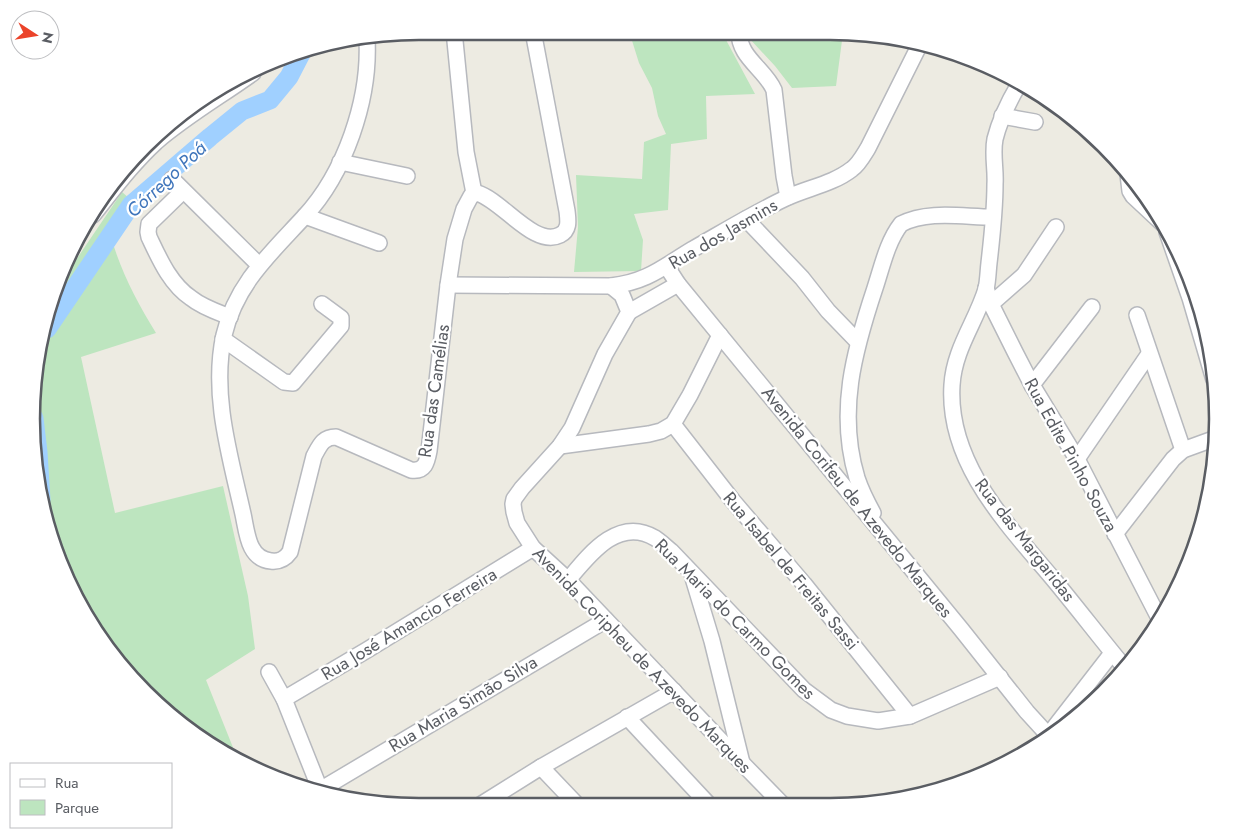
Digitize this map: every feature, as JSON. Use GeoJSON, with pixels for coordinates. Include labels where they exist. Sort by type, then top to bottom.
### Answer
{"type":"FeatureCollection","features":[{"type":"Feature","properties":{"kind":"street"},"geometry":{"type":"LineString","coordinates":[[455,40],[466,152],[474,193],[482,194],[489,198],[540,236],[551,238],[562,234],[568,227],[567,211],[535,40]]}},
{"type":"Feature","properties":{"kind":"street"},"geometry":{"type":"LineString","coordinates":[[740,40],[745,54],[770,82],[774,90],[788,197]]}},
{"type":"Feature","properties":{"kind":"street","name":"Rua das Camélias"},"geometry":{"type":"LineString","coordinates":[[367,43],[364,91],[358,119],[340,162],[327,186],[305,216],[259,265],[243,289],[230,317],[224,339],[220,362],[219,387],[227,437],[248,536],[251,546],[258,557],[270,561],[281,560],[286,558],[290,552],[314,456],[324,440],[336,437],[412,470],[418,471],[425,466],[429,451],[448,286],[464,209],[474,193]]}},
{"type":"Feature","properties":{"kind":"street","name":"Rua dos Jasmins"},"geometry":{"type":"LineString","coordinates":[[448,286],[610,286],[644,279],[667,267],[688,252],[746,218],[788,197],[852,170],[860,161],[880,126],[917,50]]}},
{"type":"Feature","properties":{"kind":"street","name":"Rua das Margaridas"},"geometry":{"type":"LineString","coordinates":[[1016,89],[1002,116],[993,150],[995,184],[986,288],[955,363],[951,406],[963,451],[977,481],[1007,523],[1120,662]]}},
{"type":"Feature","properties":{"kind":"street"},"geometry":{"type":"LineString","coordinates":[[1002,116],[1035,122]]}},
{"type":"Feature","properties":{"kind":"street"},"geometry":{"type":"LineString","coordinates":[[340,162],[407,176]]}},
{"type":"Feature","properties":{"kind":"street"},"geometry":{"type":"LineString","coordinates":[[172,179],[259,265]]}},
{"type":"Feature","properties":{"kind":"street"},"geometry":{"type":"LineString","coordinates":[[1129,186],[1133,196],[1143,206]]}},
{"type":"Feature","properties":{"kind":"street"},"geometry":{"type":"LineString","coordinates":[[183,191],[149,224],[149,237],[170,276],[180,289],[197,303],[230,317]]}},
{"type":"Feature","properties":{"kind":"street"},"geometry":{"type":"LineString","coordinates":[[305,216],[379,243]]}},
{"type":"Feature","properties":{"kind":"street"},"geometry":{"type":"LineString","coordinates":[[880,531],[857,479],[849,435],[849,394],[857,341],[890,245],[901,224],[918,217],[993,217]]}},
{"type":"Feature","properties":{"kind":"street"},"geometry":{"type":"LineString","coordinates":[[746,218],[857,341]]}},
{"type":"Feature","properties":{"kind":"street"},"geometry":{"type":"LineString","coordinates":[[991,304],[1024,275],[1056,227]]}},
{"type":"Feature","properties":{"kind":"street","name":"Avenida Corifeu de Azevedo Marques"},"geometry":{"type":"LineString","coordinates":[[667,267],[678,284],[1000,677],[1042,733]]}},
{"type":"Feature","properties":{"kind":"street"},"geometry":{"type":"LineString","coordinates":[[560,446],[576,419],[605,354],[628,312],[678,284]]}},
{"type":"Feature","properties":{"kind":"street"},"geometry":{"type":"LineString","coordinates":[[610,286],[622,295],[628,312]]}},
{"type":"Feature","properties":{"kind":"street","name":"Rua Edite Pinho Souza"},"geometry":{"type":"LineString","coordinates":[[986,288],[991,304],[1032,385],[1077,459],[1156,612]]}},
{"type":"Feature","properties":{"kind":"street"},"geometry":{"type":"LineString","coordinates":[[224,339],[284,382],[292,383],[341,326],[341,318],[322,304]]}},
{"type":"Feature","properties":{"kind":"street"},"geometry":{"type":"LineString","coordinates":[[1032,385],[1092,307]]}},
{"type":"Feature","properties":{"kind":"street"},"geometry":{"type":"LineString","coordinates":[[1137,315],[1182,450]]}},
{"type":"Feature","properties":{"kind":"street"},"geometry":{"type":"LineString","coordinates":[[560,446],[650,434],[661,431],[673,424],[720,335]]}},
{"type":"Feature","properties":{"kind":"street"},"geometry":{"type":"LineString","coordinates":[[1077,459],[1149,354]]}},
{"type":"Feature","properties":{"kind":"street","name":"Rua Isabel de Freitas Sassi"},"geometry":{"type":"LineString","coordinates":[[673,424],[732,501],[804,584],[910,716]]}},
{"type":"Feature","properties":{"kind":"street"},"geometry":{"type":"LineString","coordinates":[[1115,534],[1173,459],[1182,450],[1208,441]]}},
{"type":"Feature","properties":{"kind":"street","name":"Avenida Coripheu de Azevedo Marques"},"geometry":{"type":"LineString","coordinates":[[560,446],[522,488],[513,504],[517,523],[533,548],[568,580],[776,798]]}},
{"type":"Feature","properties":{"kind":"street","name":"Rua Maria do Carmo Gomes"},"geometry":{"type":"LineString","coordinates":[[568,580],[607,539],[617,534],[633,532],[654,538],[670,551],[804,690],[831,710],[854,718],[878,721],[910,716],[1000,677]]}},
{"type":"Feature","properties":{"kind":"street","name":"Rua José Amancio Ferreira"},"geometry":{"type":"LineString","coordinates":[[284,699],[533,548]]}},
{"type":"Feature","properties":{"kind":"street"},"geometry":{"type":"LineString","coordinates":[[692,574],[712,641],[743,764]]}},
{"type":"Feature","properties":{"kind":"street","name":"Rua Maria Simão Silva"},"geometry":{"type":"LineString","coordinates":[[328,787],[606,620]]}},
{"type":"Feature","properties":{"kind":"street"},"geometry":{"type":"LineString","coordinates":[[1060,720],[1112,654]]}},
{"type":"Feature","properties":{"kind":"street"},"geometry":{"type":"LineString","coordinates":[[269,672],[284,699],[318,784]]}},
{"type":"Feature","properties":{"kind":"street"},"geometry":{"type":"LineString","coordinates":[[491,798],[541,767],[674,691]]}},
{"type":"Feature","properties":{"kind":"street"},"geometry":{"type":"LineString","coordinates":[[627,717],[703,798]]}},
{"type":"Feature","properties":{"kind":"street"},"geometry":{"type":"LineString","coordinates":[[541,767],[570,798]]}},
{"type":"Feature","properties":{"kind":"green space"},"geometry":{"type":"Polygon","coordinates":[[[632,40],[726,40],[755,94],[706,96],[707,139],[671,144],[668,210],[634,214],[643,240],[641,271],[574,272],[578,227],[576,175],[642,179],[644,142],[666,134],[658,116],[652,88],[639,63],[632,40]]]}},
{"type":"Feature","properties":{"kind":"green space"},"geometry":{"type":"Polygon","coordinates":[[[751,40],[842,40],[836,86],[792,88],[751,40]]]}},
{"type":"Feature","properties":{"kind":"green space"},"geometry":{"type":"Polygon","coordinates":[[[122,192],[138,206],[121,223],[111,237],[130,286],[156,333],[81,357],[115,513],[223,486],[248,596],[255,649],[206,680],[234,750],[188,720],[169,704],[118,650],[79,587],[60,541],[47,493],[43,468],[40,419],[41,394],[47,345],[60,297],[74,264],[122,192]]]}},
{"type":"Feature","properties":{"kind":"waterway","name":"Córrego Poá"},"geometry":{"type":"LineString","coordinates":[[53,319],[131,205],[242,111],[270,100],[289,77],[298,60]]}}]}
